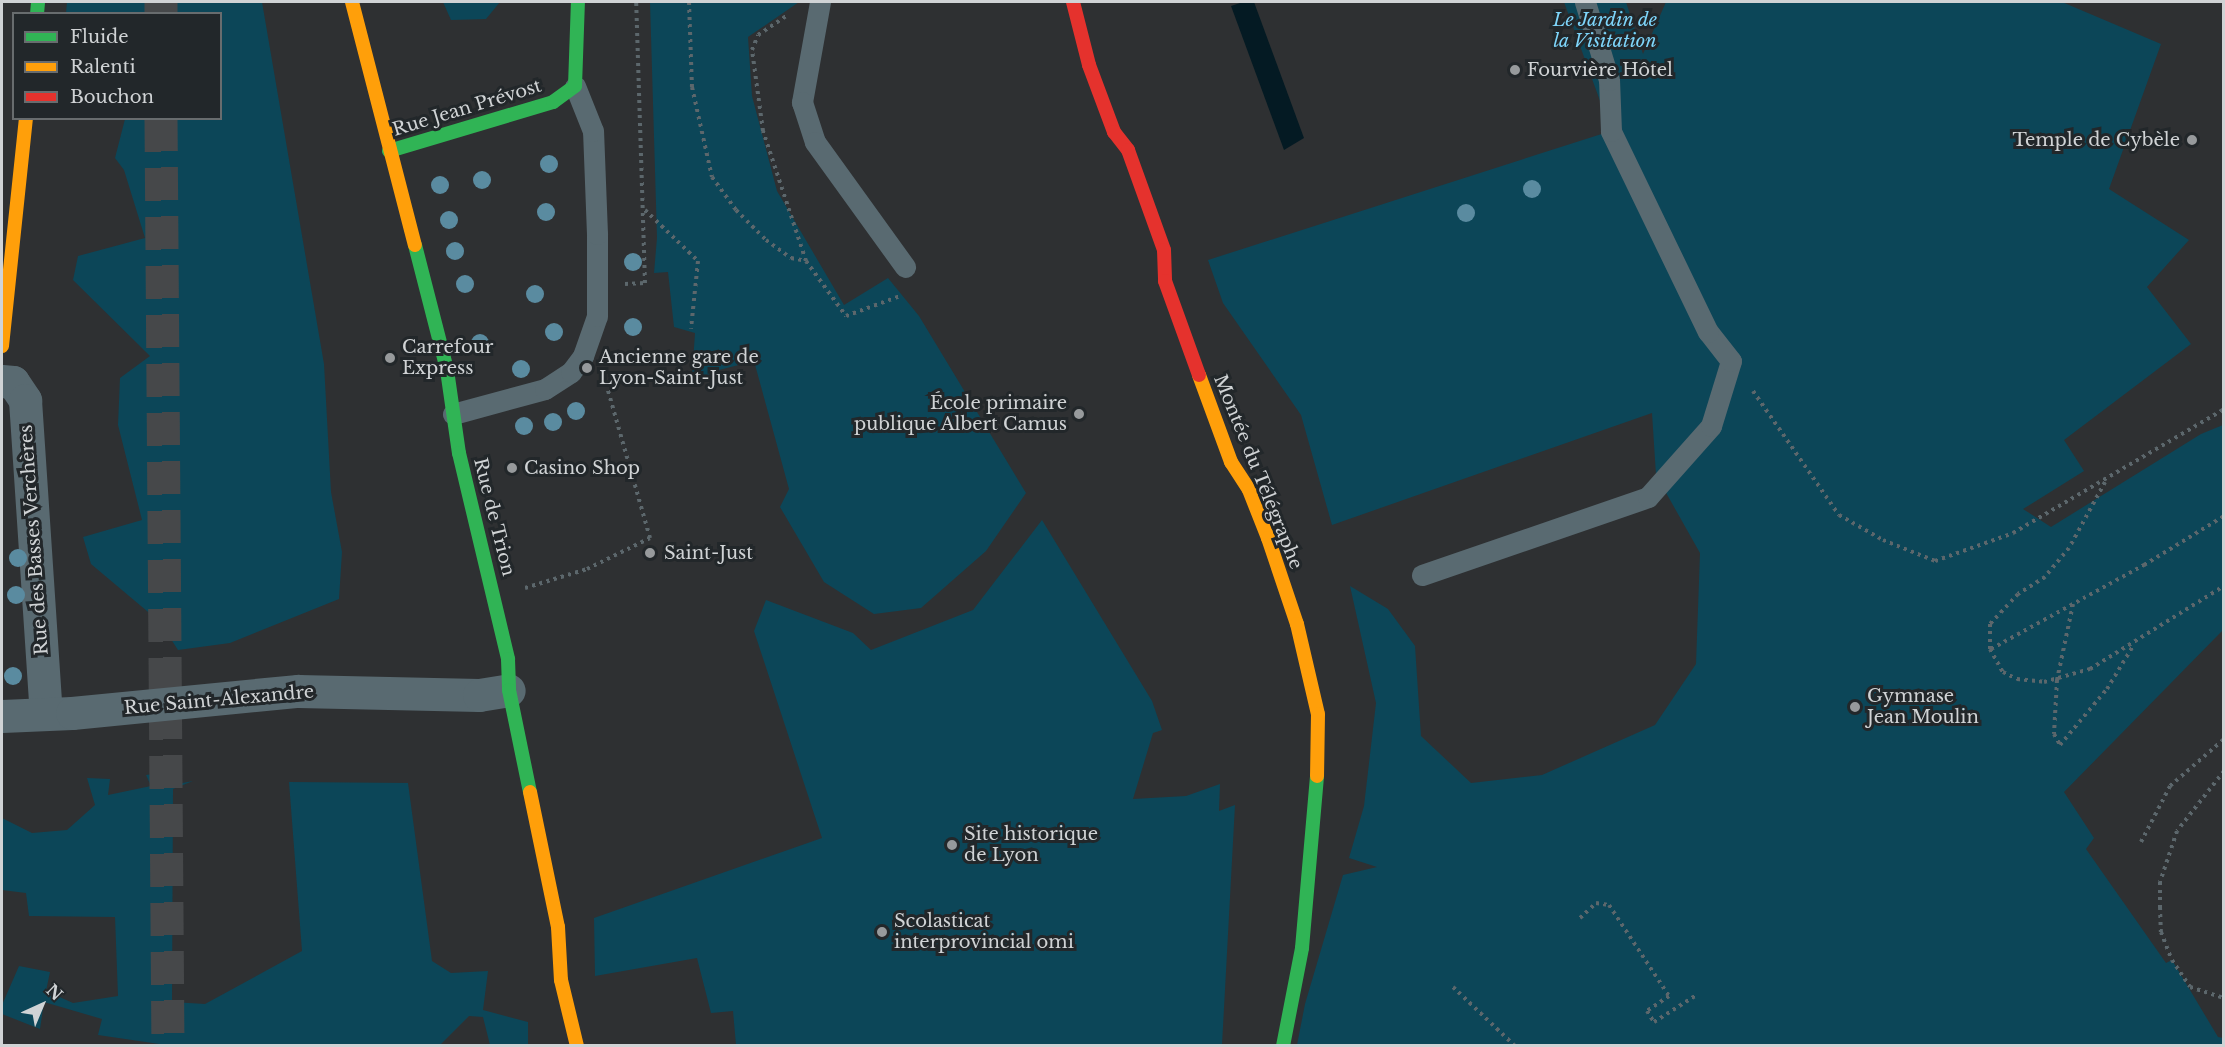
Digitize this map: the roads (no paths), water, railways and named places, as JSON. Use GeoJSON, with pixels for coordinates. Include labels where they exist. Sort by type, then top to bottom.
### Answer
{"type":"FeatureCollection","features":[{"type":"Feature","properties":{"kind":"street","name":"Rue de Trion"},"geometry":{"type":"LineString","coordinates":[[352,2],[447,370],[453,414],[508,659],[509,690],[558,927],[561,980],[577,1046]]}},
{"type":"Feature","properties":{"kind":"street"},"geometry":{"type":"LineString","coordinates":[[575,86],[578,2]]}},
{"type":"Feature","properties":{"kind":"street","name":"Montée du Télégraphe"},"geometry":{"type":"LineString","coordinates":[[1073,2],[1089,64],[1113,132],[1128,150],[1164,250],[1165,281],[1231,462],[1249,490],[1268,538],[1297,624],[1318,714],[1319,750],[1302,948],[1283,1046]]}},
{"type":"Feature","properties":{"kind":"street","name":"Rue Jean Prévost"},"geometry":{"type":"LineString","coordinates":[[389,151],[553,102],[575,86]]}},
{"type":"Feature","properties":{"kind":"street"},"geometry":{"type":"LineString","coordinates":[[2,346],[4,283],[26,120]]}},
{"type":"Feature","properties":{"kind":"street","name":"Rue des Basses Verchères"},"geometry":{"type":"LineString","coordinates":[[2,381],[13,382],[25,400],[46,713]]}},
{"type":"Feature","properties":{"kind":"street","name":"Rue Saint-Alexandre"},"geometry":{"type":"LineString","coordinates":[[2,716],[297,691],[478,695],[509,690]]}},
{"type":"Feature","properties":{"kind":"lane"},"geometry":{"type":"LineString","coordinates":[[1422,575],[1648,497],[1711,426],[1731,361],[1708,332],[1611,131],[1609,80],[1585,2]]}},
{"type":"Feature","properties":{"kind":"lane"},"geometry":{"type":"LineString","coordinates":[[819,4],[802,102],[815,142],[905,267]]}},
{"type":"Feature","properties":{"kind":"lane"},"geometry":{"type":"LineString","coordinates":[[453,414],[545,389],[571,372],[583,356],[597,316],[593,131],[575,86]]}},
{"type":"Feature","properties":{"kind":"tunnel"},"geometry":{"type":"LineString","coordinates":[[161,2],[161,12]]}},
{"type":"Feature","properties":{"kind":"tunnel"},"geometry":{"type":"LineString","coordinates":[[161,120],[168,1046]]}},
{"type":"Feature","properties":{"kind":"place","name":"Fourvière Hôtel"},"geometry":{"type":"Point","coordinates":[1515,70]}},
{"type":"Feature","properties":{"kind":"place","name":"Temple de Cybèle"},"geometry":{"type":"Point","coordinates":[2192,140]}},
{"type":"Feature","properties":{"kind":"place","name":"Carrefour Express"},"geometry":{"type":"Point","coordinates":[390,358]}},
{"type":"Feature","properties":{"kind":"place","name":"Ancienne gare de Lyon-Saint-Just"},"geometry":{"type":"Point","coordinates":[587,368]}},
{"type":"Feature","properties":{"kind":"place","name":"École primaire publique Albert Camus"},"geometry":{"type":"Point","coordinates":[1079,414]}},
{"type":"Feature","properties":{"kind":"place","name":"Casino Shop"},"geometry":{"type":"Point","coordinates":[512,468]}},
{"type":"Feature","properties":{"kind":"place","name":"Saint-Just"},"geometry":{"type":"Point","coordinates":[650,553]}},
{"type":"Feature","properties":{"kind":"place","name":"Gymnase Jean Moulin"},"geometry":{"type":"Point","coordinates":[1855,707]}},
{"type":"Feature","properties":{"kind":"place","name":"Site historique de Lyon"},"geometry":{"type":"Point","coordinates":[952,845]}},
{"type":"Feature","properties":{"kind":"place","name":"Scolasticat interprovincial omi"},"geometry":{"type":"Point","coordinates":[882,932]}},
{"type":"Feature","properties":{"kind":"park label","name":"Le Jardin de la Visitation"},"geometry":{"type":"Point","coordinates":[1605,31]}}]}
